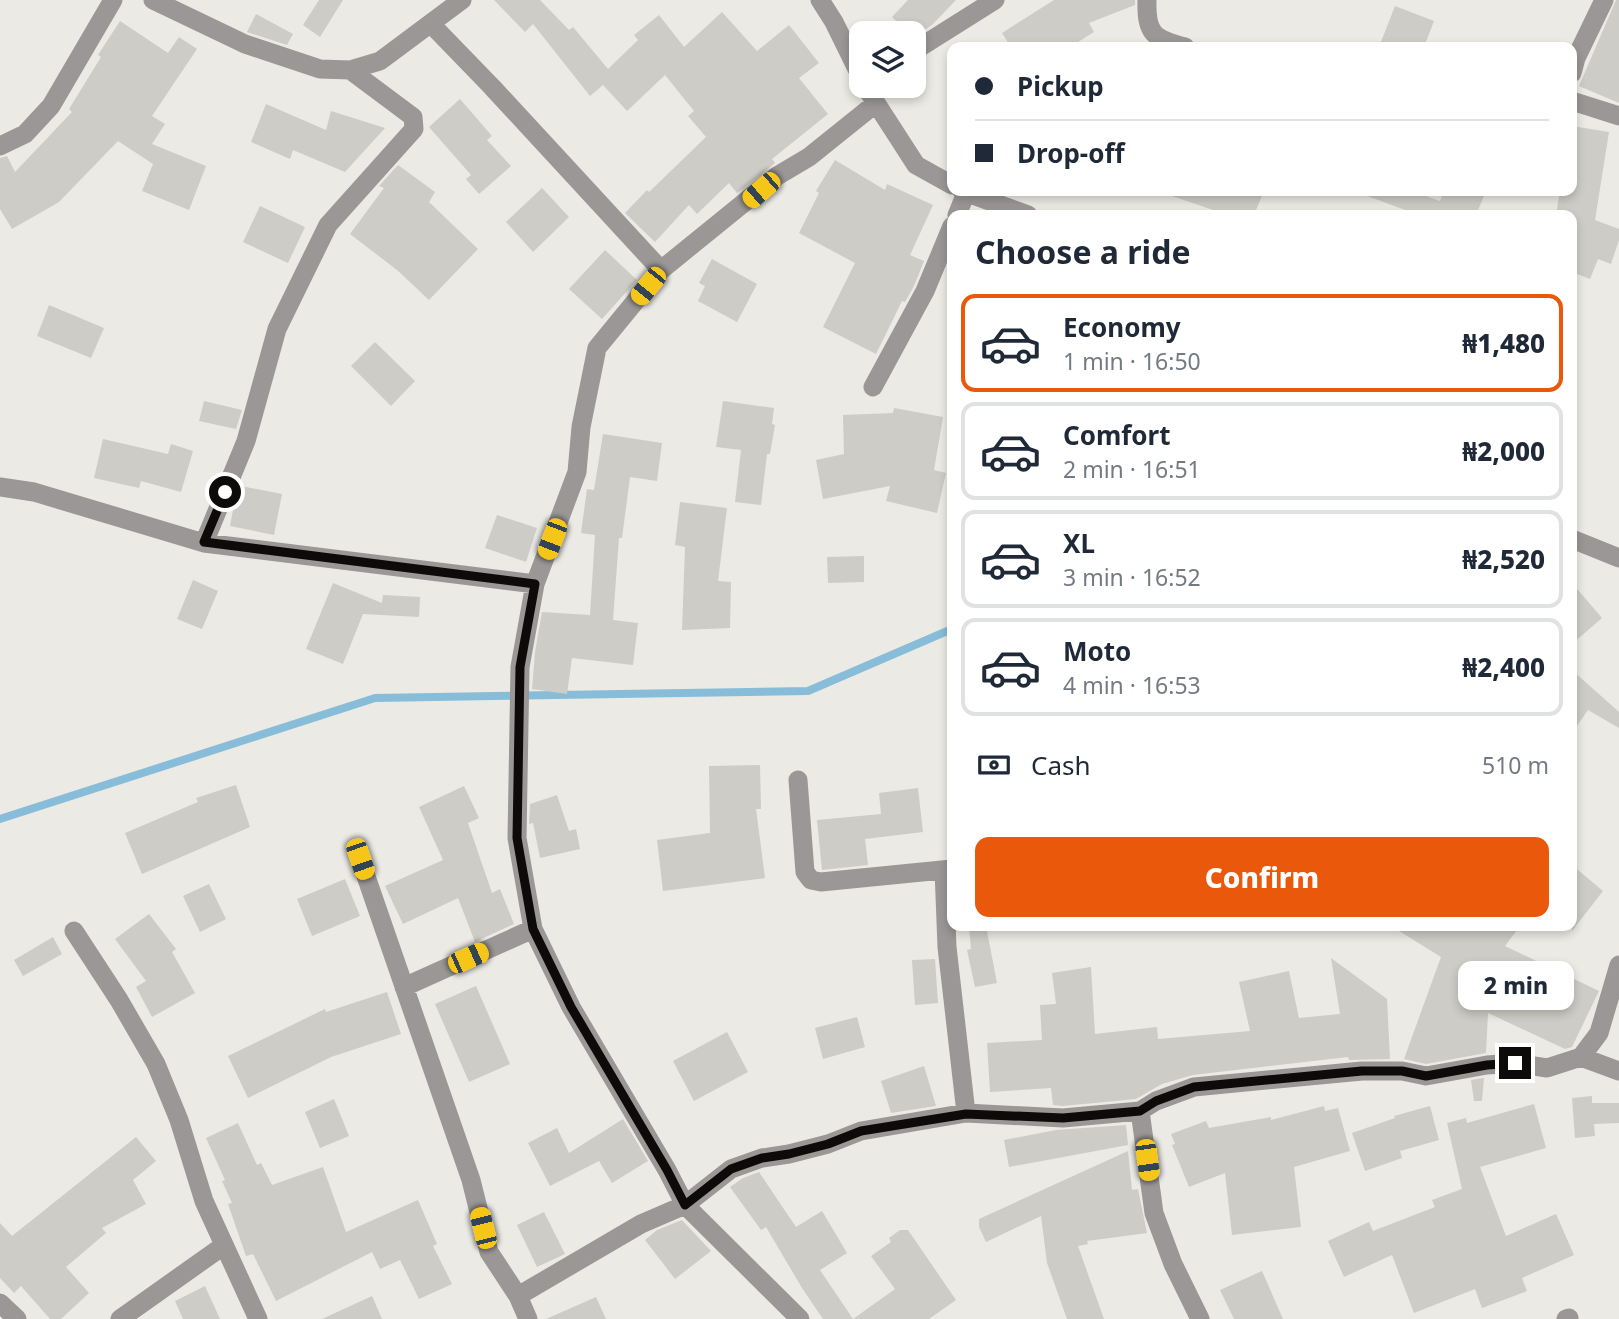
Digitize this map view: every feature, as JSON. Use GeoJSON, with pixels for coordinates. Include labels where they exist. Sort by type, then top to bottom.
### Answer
{"type":"FeatureCollection","features":[{"type":"Feature","properties":{"kind":"street"},"geometry":{"type":"LineString","coordinates":[[0,146],[25,134],[51,106],[113,0]]}},
{"type":"Feature","properties":{"kind":"street"},"geometry":{"type":"LineString","coordinates":[[153,0],[245,44],[320,69],[350,70],[380,61],[462,0]]}},
{"type":"Feature","properties":{"kind":"street"},"geometry":{"type":"LineString","coordinates":[[820,0],[849,53]]}},
{"type":"Feature","properties":{"kind":"street"},"geometry":{"type":"LineString","coordinates":[[926,43],[995,0]]}},
{"type":"Feature","properties":{"kind":"street"},"geometry":{"type":"LineString","coordinates":[[1147,0],[1147,21],[1154,35],[1172,42]]}},
{"type":"Feature","properties":{"kind":"street"},"geometry":{"type":"LineString","coordinates":[[1577,56],[1604,0]]}},
{"type":"Feature","properties":{"kind":"street"},"geometry":{"type":"LineString","coordinates":[[431,24],[661,270]]}},
{"type":"Feature","properties":{"kind":"street"},"geometry":{"type":"LineString","coordinates":[[204,542],[246,441],[277,329],[328,225],[414,129],[412,117],[350,70]]}},
{"type":"Feature","properties":{"kind":"street"},"geometry":{"type":"LineString","coordinates":[[872,98],[916,165],[947,183]]}},
{"type":"Feature","properties":{"kind":"street"},"geometry":{"type":"LineString","coordinates":[[1577,103],[1619,116]]}},
{"type":"Feature","properties":{"kind":"street"},"geometry":{"type":"LineString","coordinates":[[800,1319],[685,1205],[571,1007],[533,929],[517,838],[520,667],[535,584],[578,472],[581,427],[597,348],[661,270],[777,176],[809,157],[875,104]]}},
{"type":"Feature","properties":{"kind":"street"},"geometry":{"type":"LineString","coordinates":[[976,196],[1014,210]]}},
{"type":"Feature","properties":{"kind":"street"},"geometry":{"type":"LineString","coordinates":[[873,387],[925,291],[947,238]]}},
{"type":"Feature","properties":{"kind":"street"},"geometry":{"type":"LineString","coordinates":[[0,488],[34,492],[204,542],[535,584]]}},
{"type":"Feature","properties":{"kind":"street"},"geometry":{"type":"LineString","coordinates":[[1577,540],[1619,558]]}},
{"type":"Feature","properties":{"kind":"street"},"geometry":{"type":"LineString","coordinates":[[798,780],[805,872],[811,880],[821,882],[947,870]]}},
{"type":"Feature","properties":{"kind":"street"},"geometry":{"type":"LineString","coordinates":[[360,859],[471,1180],[489,1252],[528,1319]]}},
{"type":"Feature","properties":{"kind":"street"},"geometry":{"type":"LineString","coordinates":[[404,988],[533,929]]}},
{"type":"Feature","properties":{"kind":"street"},"geometry":{"type":"LineString","coordinates":[[74,930],[156,1064],[178,1120],[204,1201],[258,1319]]}},
{"type":"Feature","properties":{"kind":"street"},"geometry":{"type":"LineString","coordinates":[[947,931],[966,1114]]}},
{"type":"Feature","properties":{"kind":"street"},"geometry":{"type":"LineString","coordinates":[[517,1296],[641,1224],[685,1205],[731,1169],[762,1158],[828,1144],[861,1131],[966,1114],[1063,1118],[1140,1111],[1156,1101],[1194,1087],[1362,1071],[1402,1071],[1426,1076],[1515,1063],[1547,1068],[1581,1057],[1599,1033],[1619,965]]}},
{"type":"Feature","properties":{"kind":"street"},"geometry":{"type":"LineString","coordinates":[[1581,1057],[1619,1071]]}},
{"type":"Feature","properties":{"kind":"street"},"geometry":{"type":"LineString","coordinates":[[1140,1111],[1154,1213],[1173,1264],[1200,1319]]}},
{"type":"Feature","properties":{"kind":"street"},"geometry":{"type":"LineString","coordinates":[[120,1319],[223,1246]]}},
{"type":"Feature","properties":{"kind":"street"},"geometry":{"type":"LineString","coordinates":[[0,1303],[18,1319]]}},
{"type":"Feature","properties":{"kind":"building"},"geometry":{"type":"Polygon","coordinates":[[[319,0],[343,0],[320,37],[303,25],[319,0]]]}},
{"type":"Feature","properties":{"kind":"building"},"geometry":{"type":"Polygon","coordinates":[[[494,0],[540,0],[569,30],[573,27],[608,69],[638,40],[634,35],[659,15],[684,47],[722,12],[757,51],[789,25],[819,63],[799,78],[828,114],[772,159],[775,163],[737,193],[729,183],[697,214],[689,205],[655,242],[625,213],[706,137],[688,116],[694,111],[665,75],[627,111],[603,85],[590,96],[533,24],[525,32],[494,0]]]}},
{"type":"Feature","properties":{"kind":"building"},"geometry":{"type":"Polygon","coordinates":[[[908,0],[956,0],[926,29],[926,21],[896,21],[892,17],[908,0]]]}},
{"type":"Feature","properties":{"kind":"building"},"geometry":{"type":"Polygon","coordinates":[[[1054,0],[1135,0],[1135,5],[1089,23],[1094,32],[1078,42],[1008,42],[1002,33],[1054,0]]]}},
{"type":"Feature","properties":{"kind":"building"},"geometry":{"type":"Polygon","coordinates":[[[1616,0],[1619,0],[1619,103],[1579,86],[1616,0]]]}},
{"type":"Feature","properties":{"kind":"building"},"geometry":{"type":"Polygon","coordinates":[[[1395,6],[1434,21],[1426,42],[1381,42],[1395,6]]]}},
{"type":"Feature","properties":{"kind":"building"},"geometry":{"type":"Polygon","coordinates":[[[256,14],[293,34],[287,45],[247,32],[256,14]]]}},
{"type":"Feature","properties":{"kind":"building"},"geometry":{"type":"Polygon","coordinates":[[[120,21],[168,53],[179,37],[197,49],[152,116],[165,124],[152,144],[206,166],[189,210],[142,191],[153,164],[118,141],[59,202],[12,229],[0,209],[0,158],[7,156],[15,172],[72,112],[69,109],[120,21]]]}},
{"type":"Feature","properties":{"kind":"building"},"geometry":{"type":"Polygon","coordinates":[[[460,99],[492,136],[487,140],[511,166],[479,194],[466,179],[471,175],[429,127],[460,99]]]}},
{"type":"Feature","properties":{"kind":"building"},"geometry":{"type":"Polygon","coordinates":[[[266,104],[326,130],[331,111],[385,128],[345,172],[293,150],[290,159],[251,142],[266,104]]]}},
{"type":"Feature","properties":{"kind":"building"},"geometry":{"type":"Polygon","coordinates":[[[1577,127],[1609,132],[1595,220],[1619,229],[1619,240],[1611,264],[1598,259],[1590,279],[1577,274],[1577,210],[1557,210],[1559,196],[1577,196],[1577,127]]]}},
{"type":"Feature","properties":{"kind":"building"},"geometry":{"type":"Polygon","coordinates":[[[835,160],[885,190],[887,184],[933,205],[910,255],[924,261],[914,286],[905,302],[902,301],[876,354],[823,327],[855,263],[799,233],[819,193],[816,191],[835,160]]]}},
{"type":"Feature","properties":{"kind":"building"},"geometry":{"type":"Polygon","coordinates":[[[398,165],[435,192],[429,202],[478,249],[429,300],[397,270],[350,234],[384,188],[379,186],[398,165]]]}},
{"type":"Feature","properties":{"kind":"building"},"geometry":{"type":"Polygon","coordinates":[[[542,188],[569,217],[533,252],[506,222],[542,188]]]}},
{"type":"Feature","properties":{"kind":"building"},"geometry":{"type":"Polygon","coordinates":[[[1172,196],[1262,196],[1256,210],[1213,210],[1172,196]]]}},
{"type":"Feature","properties":{"kind":"building"},"geometry":{"type":"Polygon","coordinates":[[[1367,196],[1426,196],[1440,201],[1442,196],[1484,196],[1478,210],[1405,210],[1367,196]]]}},
{"type":"Feature","properties":{"kind":"building"},"geometry":{"type":"Polygon","coordinates":[[[260,206],[305,227],[288,263],[243,242],[260,206]]]}},
{"type":"Feature","properties":{"kind":"building"},"geometry":{"type":"Polygon","coordinates":[[[605,250],[637,280],[602,319],[569,289],[605,250]]]}},
{"type":"Feature","properties":{"kind":"building"},"geometry":{"type":"Polygon","coordinates":[[[712,259],[757,284],[737,322],[698,301],[705,286],[699,283],[712,259]]]}},
{"type":"Feature","properties":{"kind":"building"},"geometry":{"type":"Polygon","coordinates":[[[49,305],[104,328],[91,358],[37,336],[49,305]]]}},
{"type":"Feature","properties":{"kind":"building"},"geometry":{"type":"Polygon","coordinates":[[[375,342],[415,381],[391,406],[351,366],[375,342]]]}},
{"type":"Feature","properties":{"kind":"building"},"geometry":{"type":"Polygon","coordinates":[[[204,401],[242,410],[236,429],[199,421],[204,401]]]}},
{"type":"Feature","properties":{"kind":"building"},"geometry":{"type":"Polygon","coordinates":[[[723,401],[774,408],[772,424],[775,425],[770,454],[767,454],[761,505],[735,502],[741,450],[716,447],[723,401]]]}},
{"type":"Feature","properties":{"kind":"building"},"geometry":{"type":"Polygon","coordinates":[[[894,408],[943,417],[934,470],[946,473],[937,513],[886,501],[890,486],[823,499],[816,460],[844,454],[843,415],[893,413],[894,408]]]}},
{"type":"Feature","properties":{"kind":"building"},"geometry":{"type":"Polygon","coordinates":[[[603,434],[662,443],[657,481],[630,477],[622,538],[619,538],[613,620],[638,623],[633,665],[572,658],[567,694],[532,689],[542,612],[590,615],[595,535],[581,533],[587,489],[594,490],[603,434]]]}},
{"type":"Feature","properties":{"kind":"building"},"geometry":{"type":"Polygon","coordinates":[[[103,439],[168,454],[171,444],[193,451],[181,492],[141,481],[139,488],[94,478],[103,439]]]}},
{"type":"Feature","properties":{"kind":"building"},"geometry":{"type":"Polygon","coordinates":[[[241,486],[282,494],[274,535],[230,526],[235,499],[241,486]]]}},
{"type":"Feature","properties":{"kind":"building"},"geometry":{"type":"Polygon","coordinates":[[[680,502],[727,508],[718,581],[731,582],[730,628],[682,630],[685,547],[675,545],[680,502]]]}},
{"type":"Feature","properties":{"kind":"building"},"geometry":{"type":"Polygon","coordinates":[[[497,515],[537,528],[526,562],[485,548],[497,515]]]}},
{"type":"Feature","properties":{"kind":"building"},"geometry":{"type":"Polygon","coordinates":[[[864,556],[864,582],[828,583],[827,557],[864,556]]]}},
{"type":"Feature","properties":{"kind":"building"},"geometry":{"type":"Polygon","coordinates":[[[193,580],[218,591],[202,629],[177,619],[193,580]]]}},
{"type":"Feature","properties":{"kind":"building"},"geometry":{"type":"Polygon","coordinates":[[[333,583],[382,603],[383,595],[420,597],[419,617],[363,614],[343,664],[306,649],[333,583]]]}},
{"type":"Feature","properties":{"kind":"building"},"geometry":{"type":"Polygon","coordinates":[[[1577,589],[1602,618],[1577,640],[1577,589]]]}},
{"type":"Feature","properties":{"kind":"building"},"geometry":{"type":"Polygon","coordinates":[[[1577,674],[1619,712],[1619,728],[1588,710],[1577,726],[1577,674]]]}},
{"type":"Feature","properties":{"kind":"building"},"geometry":{"type":"Polygon","coordinates":[[[760,765],[761,809],[756,809],[765,878],[663,891],[657,840],[710,833],[709,766],[760,765]]]}},
{"type":"Feature","properties":{"kind":"building"},"geometry":{"type":"Polygon","coordinates":[[[236,785],[250,827],[142,874],[125,833],[198,802],[196,798],[236,785]]]}},
{"type":"Feature","properties":{"kind":"building"},"geometry":{"type":"Polygon","coordinates":[[[464,786],[479,818],[468,823],[492,893],[500,889],[514,924],[475,942],[458,898],[403,924],[385,886],[443,860],[419,807],[464,786]]]}},
{"type":"Feature","properties":{"kind":"building"},"geometry":{"type":"Polygon","coordinates":[[[918,788],[923,832],[865,839],[868,865],[822,870],[817,820],[881,814],[879,793],[918,788]]]}},
{"type":"Feature","properties":{"kind":"building"},"geometry":{"type":"Polygon","coordinates":[[[557,795],[569,831],[576,829],[580,849],[540,858],[533,823],[529,824],[530,804],[557,795]]]}},
{"type":"Feature","properties":{"kind":"building"},"geometry":{"type":"Polygon","coordinates":[[[1577,869],[1603,891],[1577,925],[1577,869]]]}},
{"type":"Feature","properties":{"kind":"building"},"geometry":{"type":"Polygon","coordinates":[[[345,879],[360,916],[312,936],[297,899],[345,879]]]}},
{"type":"Feature","properties":{"kind":"building"},"geometry":{"type":"Polygon","coordinates":[[[209,884],[226,919],[200,932],[183,896],[209,884]]]}},
{"type":"Feature","properties":{"kind":"building"},"geometry":{"type":"Polygon","coordinates":[[[149,914],[176,949],[172,952],[195,993],[152,1017],[136,987],[146,981],[115,939],[149,914]]]}},
{"type":"Feature","properties":{"kind":"building"},"geometry":{"type":"Polygon","coordinates":[[[969,931],[987,931],[997,983],[975,987],[967,950],[971,949],[969,931]]]}},
{"type":"Feature","properties":{"kind":"building"},"geometry":{"type":"Polygon","coordinates":[[[1399,931],[1516,931],[1505,946],[1599,991],[1572,1047],[1565,1049],[1488,1013],[1486,1053],[1426,1064],[1404,1059],[1441,957],[1399,931]]]}},
{"type":"Feature","properties":{"kind":"building"},"geometry":{"type":"Polygon","coordinates":[[[53,937],[62,954],[23,976],[14,960],[53,937]]]}},
{"type":"Feature","properties":{"kind":"building"},"geometry":{"type":"Polygon","coordinates":[[[1331,958],[1387,999],[1390,1059],[1349,1060],[1348,1057],[1193,1075],[1162,1084],[1136,1099],[1063,1106],[1053,1105],[1051,1088],[990,1092],[987,1043],[1042,1040],[1040,1005],[1056,1004],[1052,973],[1091,967],[1095,1034],[1157,1027],[1158,1039],[1250,1031],[1239,982],[1289,971],[1299,1018],[1340,1014],[1331,958]]]}},
{"type":"Feature","properties":{"kind":"building"},"geometry":{"type":"Polygon","coordinates":[[[935,959],[938,1003],[915,1005],[912,960],[935,959]]]}},
{"type":"Feature","properties":{"kind":"building"},"geometry":{"type":"Polygon","coordinates":[[[476,986],[510,1064],[469,1082],[435,1004],[476,986]]]}},
{"type":"Feature","properties":{"kind":"building"},"geometry":{"type":"Polygon","coordinates":[[[387,992],[401,1034],[331,1057],[248,1098],[228,1056],[325,1009],[326,1012],[387,992]]]}},
{"type":"Feature","properties":{"kind":"building"},"geometry":{"type":"Polygon","coordinates":[[[857,1017],[865,1047],[823,1059],[815,1028],[857,1017]]]}},
{"type":"Feature","properties":{"kind":"building"},"geometry":{"type":"Polygon","coordinates":[[[727,1032],[748,1072],[694,1101],[673,1061],[727,1032]]]}},
{"type":"Feature","properties":{"kind":"building"},"geometry":{"type":"Polygon","coordinates":[[[924,1066],[936,1106],[891,1113],[881,1081],[924,1066]]]}},
{"type":"Feature","properties":{"kind":"building"},"geometry":{"type":"Polygon","coordinates":[[[1484,1078],[1482,1101],[1474,1101],[1471,1080],[1484,1078]]]}},
{"type":"Feature","properties":{"kind":"building"},"geometry":{"type":"Polygon","coordinates":[[[1592,1096],[1592,1103],[1619,1103],[1619,1123],[1594,1124],[1595,1136],[1575,1138],[1572,1098],[1592,1096]]]}},
{"type":"Feature","properties":{"kind":"building"},"geometry":{"type":"Polygon","coordinates":[[[334,1099],[349,1136],[320,1148],[305,1112],[334,1099]]]}},
{"type":"Feature","properties":{"kind":"building"},"geometry":{"type":"Polygon","coordinates":[[[1534,1104],[1546,1148],[1480,1167],[1506,1236],[1556,1214],[1574,1255],[1522,1278],[1527,1291],[1482,1308],[1475,1289],[1414,1313],[1392,1255],[1344,1277],[1328,1241],[1369,1222],[1373,1231],[1435,1207],[1432,1200],[1462,1189],[1447,1123],[1466,1118],[1467,1123],[1534,1104]]]}},
{"type":"Feature","properties":{"kind":"building"},"geometry":{"type":"Polygon","coordinates":[[[1324,1106],[1325,1111],[1338,1108],[1350,1151],[1294,1167],[1301,1227],[1232,1235],[1225,1173],[1189,1187],[1172,1145],[1175,1144],[1171,1134],[1206,1121],[1209,1128],[1271,1117],[1271,1120],[1324,1106]]]}},
{"type":"Feature","properties":{"kind":"building"},"geometry":{"type":"Polygon","coordinates":[[[1430,1106],[1439,1140],[1400,1151],[1402,1158],[1365,1171],[1352,1133],[1395,1118],[1394,1116],[1430,1106]]]}},
{"type":"Feature","properties":{"kind":"building"},"geometry":{"type":"Polygon","coordinates":[[[623,1119],[648,1161],[612,1183],[599,1161],[550,1186],[528,1143],[557,1128],[569,1153],[623,1119]]]}},
{"type":"Feature","properties":{"kind":"building"},"geometry":{"type":"Polygon","coordinates":[[[238,1123],[257,1165],[261,1163],[272,1185],[323,1167],[346,1232],[418,1200],[437,1244],[433,1246],[452,1284],[419,1299],[400,1260],[380,1269],[372,1252],[276,1301],[253,1254],[246,1256],[228,1204],[232,1203],[222,1181],[225,1180],[206,1138],[238,1123]]]}},
{"type":"Feature","properties":{"kind":"building"},"geometry":{"type":"Polygon","coordinates":[[[1126,1125],[1128,1145],[1009,1167],[1004,1140],[1056,1130],[1126,1125]]]}},
{"type":"Feature","properties":{"kind":"building"},"geometry":{"type":"Polygon","coordinates":[[[136,1137],[156,1161],[133,1180],[146,1204],[102,1228],[106,1233],[66,1267],[89,1293],[61,1319],[50,1319],[21,1286],[14,1293],[0,1278],[0,1223],[12,1236],[136,1137]]]}},
{"type":"Feature","properties":{"kind":"building"},"geometry":{"type":"Polygon","coordinates":[[[1128,1151],[1132,1190],[1138,1189],[1147,1233],[1087,1241],[1088,1244],[1078,1246],[1104,1319],[1067,1319],[1047,1263],[1041,1216],[986,1242],[979,1227],[979,1219],[1128,1151]]]}},
{"type":"Feature","properties":{"kind":"building"},"geometry":{"type":"Polygon","coordinates":[[[759,1172],[796,1227],[822,1211],[847,1253],[820,1270],[853,1319],[823,1319],[766,1227],[761,1230],[730,1187],[759,1172]]]}},
{"type":"Feature","properties":{"kind":"building"},"geometry":{"type":"Polygon","coordinates":[[[544,1212],[565,1254],[537,1267],[517,1225],[544,1212]]]}},
{"type":"Feature","properties":{"kind":"building"},"geometry":{"type":"Polygon","coordinates":[[[682,1220],[711,1251],[675,1279],[645,1240],[657,1230],[682,1220]]]}},
{"type":"Feature","properties":{"kind":"building"},"geometry":{"type":"Polygon","coordinates":[[[900,1230],[908,1230],[956,1300],[929,1319],[853,1319],[895,1289],[871,1256],[891,1242],[889,1238],[900,1230]]]}},
{"type":"Feature","properties":{"kind":"building"},"geometry":{"type":"Polygon","coordinates":[[[1262,1271],[1283,1319],[1234,1319],[1220,1290],[1262,1271]]]}},
{"type":"Feature","properties":{"kind":"building"},"geometry":{"type":"Polygon","coordinates":[[[205,1286],[220,1319],[183,1319],[175,1301],[205,1286]]]}},
{"type":"Feature","properties":{"kind":"building"},"geometry":{"type":"Polygon","coordinates":[[[372,1296],[382,1319],[322,1319],[372,1296]]]}},
{"type":"Feature","properties":{"kind":"building"},"geometry":{"type":"Polygon","coordinates":[[[596,1297],[606,1319],[546,1319],[596,1297]]]}},
{"type":"Feature","properties":{"kind":"waterway"},"geometry":{"type":"LineString","coordinates":[[0,819],[375,698],[808,691],[947,631]]}},
{"type":"Feature","properties":{"kind":"route"},"geometry":{"type":"LineString","coordinates":[[225,492],[204,542],[535,584],[520,667],[517,838],[533,929],[571,1007],[685,1205],[731,1169],[762,1158],[828,1144],[861,1131],[966,1114],[1063,1118],[1140,1111],[1156,1101],[1194,1087],[1362,1071],[1402,1071],[1426,1076],[1515,1063]]}}]}
